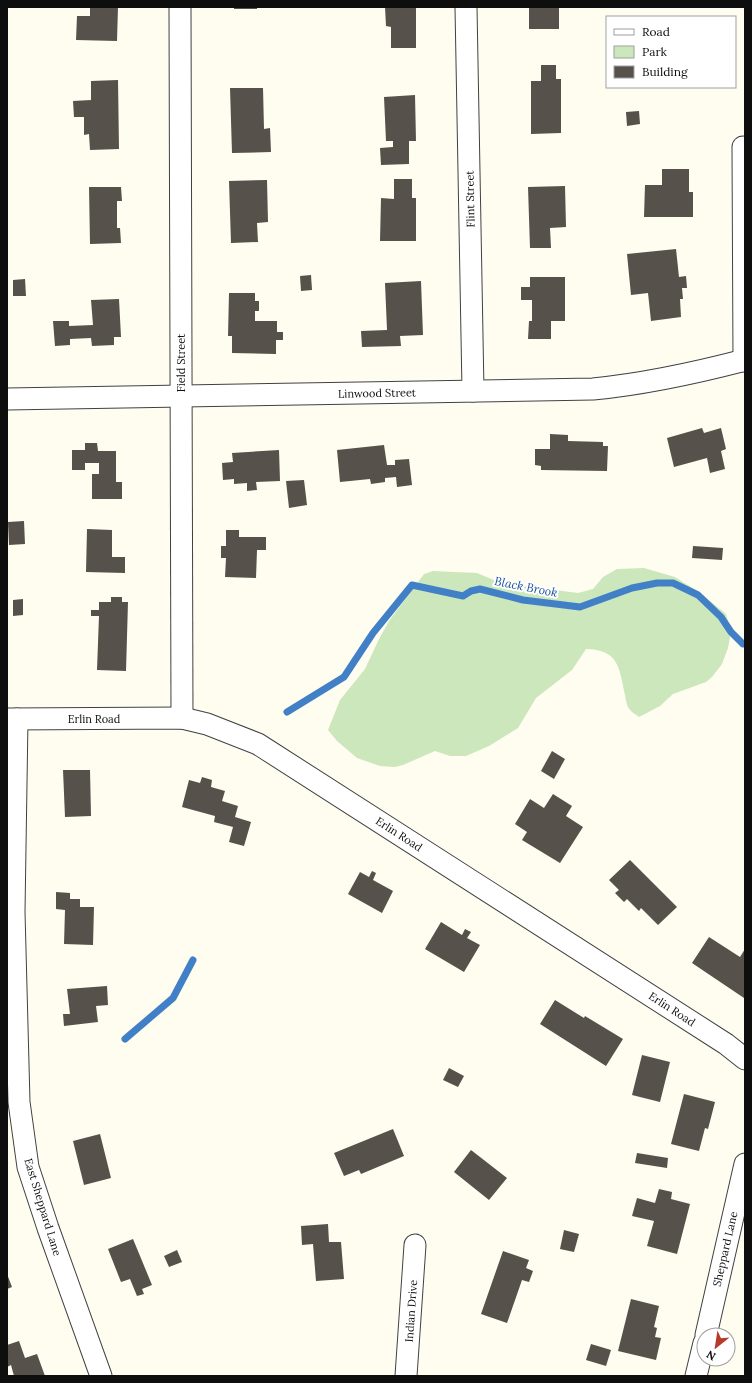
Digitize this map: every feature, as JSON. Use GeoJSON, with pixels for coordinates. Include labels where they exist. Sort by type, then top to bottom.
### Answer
{"type":"FeatureCollection","features":[{"type":"Feature","properties":{"kind":"street","name":"Field Street"},"geometry":{"type":"LineString","coordinates":[[180,7],[182,718]]}},
{"type":"Feature","properties":{"kind":"street","name":"Flint Street"},"geometry":{"type":"LineString","coordinates":[[466,7],[473,391]]}},
{"type":"Feature","properties":{"kind":"street"},"geometry":{"type":"LineString","coordinates":[[743,147],[744,360]]}},
{"type":"Feature","properties":{"kind":"street","name":"Linwood Street"},"geometry":{"type":"LineString","coordinates":[[7,399],[593,389],[630,385],[698,372],[744,360]]}},
{"type":"Feature","properties":{"kind":"street","name":"Erlin Road"},"geometry":{"type":"LineString","coordinates":[[12,719],[182,718],[207,724],[258,744],[726,1044],[745,1059]]}},
{"type":"Feature","properties":{"kind":"street","name":"East Sheppard Lane"},"geometry":{"type":"LineString","coordinates":[[12,719],[14,912],[19,1102],[28,1167],[48,1228],[101,1376]]}},
{"type":"Feature","properties":{"kind":"street","name":"Sheppard Lane"},"geometry":{"type":"LineString","coordinates":[[708,1327],[745,1164]]}},
{"type":"Feature","properties":{"kind":"street","name":"Indian Drive"},"geometry":{"type":"LineString","coordinates":[[406,1376],[415,1245]]}},
{"type":"Feature","properties":{"kind":"green space"},"geometry":{"type":"Polygon","coordinates":[[[644,568],[675,577],[699,592],[726,614],[731,632],[728,648],[722,664],[712,677],[706,682],[673,694],[660,706],[639,717],[630,710],[626,702],[619,668],[616,662],[605,653],[597,650],[586,649],[572,670],[536,698],[518,728],[489,746],[466,756],[450,756],[435,751],[403,765],[395,767],[380,766],[357,758],[337,741],[328,730],[340,700],[365,669],[389,621],[424,574],[433,571],[477,573],[501,583],[578,593],[593,589],[603,577],[617,569],[644,568]]]}},
{"type":"Feature","properties":{"kind":"building"},"geometry":{"type":"Polygon","coordinates":[[[90,7],[118,7],[117,41],[76,40],[77,16],[90,16],[90,7]]]}},
{"type":"Feature","properties":{"kind":"building"},"geometry":{"type":"Polygon","coordinates":[[[234,7],[257,7],[257,9],[234,9],[234,7]]]}},
{"type":"Feature","properties":{"kind":"building"},"geometry":{"type":"Polygon","coordinates":[[[385,7],[416,7],[416,48],[391,48],[391,27],[386,26],[385,7]]]}},
{"type":"Feature","properties":{"kind":"building"},"geometry":{"type":"Polygon","coordinates":[[[529,7],[559,7],[559,29],[529,29],[529,7]]]}},
{"type":"Feature","properties":{"kind":"building"},"geometry":{"type":"Polygon","coordinates":[[[541,65],[556,65],[556,79],[561,79],[561,133],[531,134],[531,81],[541,81],[541,65]]]}},
{"type":"Feature","properties":{"kind":"building"},"geometry":{"type":"Polygon","coordinates":[[[118,80],[119,149],[90,150],[89,134],[84,135],[84,117],[74,117],[73,101],[91,100],[91,81],[118,80]]]}},
{"type":"Feature","properties":{"kind":"building"},"geometry":{"type":"Polygon","coordinates":[[[230,88],[263,88],[264,129],[270,128],[271,152],[232,153],[230,88]]]}},
{"type":"Feature","properties":{"kind":"building"},"geometry":{"type":"Polygon","coordinates":[[[415,95],[416,141],[409,141],[409,164],[381,165],[380,148],[393,147],[393,141],[386,141],[384,97],[415,95]]]}},
{"type":"Feature","properties":{"kind":"building"},"geometry":{"type":"Polygon","coordinates":[[[639,111],[640,124],[627,126],[626,112],[639,111]]]}},
{"type":"Feature","properties":{"kind":"building"},"geometry":{"type":"Polygon","coordinates":[[[662,169],[689,169],[689,192],[693,192],[693,217],[644,217],[645,185],[662,185],[662,169]]]}},
{"type":"Feature","properties":{"kind":"building"},"geometry":{"type":"Polygon","coordinates":[[[394,179],[412,179],[412,198],[416,198],[416,241],[380,241],[381,198],[394,199],[394,179]]]}},
{"type":"Feature","properties":{"kind":"building"},"geometry":{"type":"Polygon","coordinates":[[[267,180],[268,222],[257,223],[258,242],[231,243],[229,181],[267,180]]]}},
{"type":"Feature","properties":{"kind":"building"},"geometry":{"type":"Polygon","coordinates":[[[565,186],[566,227],[550,228],[551,248],[530,248],[528,187],[565,186]]]}},
{"type":"Feature","properties":{"kind":"building"},"geometry":{"type":"Polygon","coordinates":[[[89,187],[121,187],[122,201],[117,201],[117,228],[120,228],[121,243],[90,244],[89,187]]]}},
{"type":"Feature","properties":{"kind":"building"},"geometry":{"type":"Polygon","coordinates":[[[676,249],[679,277],[686,276],[687,288],[682,288],[683,299],[680,299],[681,317],[651,321],[648,293],[631,295],[627,254],[676,249]]]}},
{"type":"Feature","properties":{"kind":"building"},"geometry":{"type":"Polygon","coordinates":[[[311,275],[312,290],[301,291],[300,276],[311,275]]]}},
{"type":"Feature","properties":{"kind":"building"},"geometry":{"type":"Polygon","coordinates":[[[530,277],[565,277],[565,321],[551,321],[551,339],[528,339],[529,321],[532,321],[532,300],[521,300],[521,287],[530,287],[530,277]]]}},
{"type":"Feature","properties":{"kind":"building"},"geometry":{"type":"Polygon","coordinates":[[[25,279],[26,296],[13,296],[13,280],[25,279]]]}},
{"type":"Feature","properties":{"kind":"building"},"geometry":{"type":"Polygon","coordinates":[[[421,281],[423,335],[400,336],[401,346],[362,347],[361,331],[387,330],[385,283],[421,281]]]}},
{"type":"Feature","properties":{"kind":"building"},"geometry":{"type":"Polygon","coordinates":[[[229,293],[255,293],[255,301],[259,301],[259,311],[255,311],[255,321],[277,321],[277,332],[283,332],[283,340],[276,340],[276,354],[232,353],[232,336],[228,336],[229,293]]]}},
{"type":"Feature","properties":{"kind":"building"},"geometry":{"type":"Polygon","coordinates":[[[119,299],[121,337],[114,337],[114,345],[92,346],[91,338],[70,339],[70,345],[55,346],[53,321],[69,321],[69,326],[93,325],[91,300],[119,299]]]}},
{"type":"Feature","properties":{"kind":"building"},"geometry":{"type":"Polygon","coordinates":[[[702,428],[704,433],[721,428],[726,449],[721,451],[725,469],[710,473],[707,458],[674,467],[667,438],[702,428]]]}},
{"type":"Feature","properties":{"kind":"building"},"geometry":{"type":"Polygon","coordinates":[[[550,434],[568,435],[568,441],[603,442],[603,446],[608,446],[607,471],[541,470],[541,466],[535,465],[535,449],[550,449],[550,434]]]}},
{"type":"Feature","properties":{"kind":"building"},"geometry":{"type":"Polygon","coordinates":[[[85,443],[97,443],[98,451],[116,451],[116,482],[122,482],[122,499],[92,499],[92,474],[99,474],[99,463],[85,463],[85,470],[72,470],[72,450],[85,450],[85,443]]]}},
{"type":"Feature","properties":{"kind":"building"},"geometry":{"type":"Polygon","coordinates":[[[384,445],[387,465],[395,465],[395,460],[409,459],[412,485],[397,487],[396,477],[385,478],[385,482],[371,484],[370,479],[340,482],[337,450],[384,445]]]}},
{"type":"Feature","properties":{"kind":"building"},"geometry":{"type":"Polygon","coordinates":[[[279,450],[280,481],[256,482],[257,490],[247,491],[247,483],[234,484],[234,479],[223,480],[222,463],[233,462],[232,453],[279,450]]]}},
{"type":"Feature","properties":{"kind":"building"},"geometry":{"type":"Polygon","coordinates":[[[304,480],[307,505],[289,508],[286,481],[304,480]]]}},
{"type":"Feature","properties":{"kind":"building"},"geometry":{"type":"Polygon","coordinates":[[[24,521],[25,544],[9,545],[8,522],[24,521]]]}},
{"type":"Feature","properties":{"kind":"building"},"geometry":{"type":"Polygon","coordinates":[[[87,529],[112,530],[112,557],[125,557],[125,573],[86,572],[87,529]]]}},
{"type":"Feature","properties":{"kind":"building"},"geometry":{"type":"Polygon","coordinates":[[[226,530],[239,530],[239,537],[266,537],[266,550],[257,550],[256,578],[225,577],[226,558],[221,558],[221,546],[226,546],[226,530]]]}},
{"type":"Feature","properties":{"kind":"building"},"geometry":{"type":"Polygon","coordinates":[[[693,546],[723,548],[722,560],[692,558],[693,546]]]}},
{"type":"Feature","properties":{"kind":"building"},"geometry":{"type":"Polygon","coordinates":[[[111,597],[122,597],[122,602],[128,602],[126,671],[97,670],[99,616],[91,616],[91,610],[99,610],[99,602],[111,602],[111,597]]]}},
{"type":"Feature","properties":{"kind":"building"},"geometry":{"type":"Polygon","coordinates":[[[23,599],[23,615],[13,616],[13,600],[23,599]]]}},
{"type":"Feature","properties":{"kind":"building"},"geometry":{"type":"Polygon","coordinates":[[[552,751],[565,759],[554,779],[541,771],[552,751]]]}},
{"type":"Feature","properties":{"kind":"building"},"geometry":{"type":"Polygon","coordinates":[[[63,770],[90,770],[91,816],[65,817],[63,770]]]}},
{"type":"Feature","properties":{"kind":"building"},"geometry":{"type":"Polygon","coordinates":[[[202,777],[212,780],[211,787],[225,791],[222,801],[238,806],[235,817],[251,822],[244,846],[229,842],[233,827],[214,822],[215,816],[182,807],[189,780],[200,783],[202,777]]]}},
{"type":"Feature","properties":{"kind":"building"},"geometry":{"type":"Polygon","coordinates":[[[553,794],[572,806],[566,816],[583,827],[560,863],[522,840],[527,832],[515,824],[530,799],[544,808],[553,794]]]}},
{"type":"Feature","properties":{"kind":"building"},"geometry":{"type":"Polygon","coordinates":[[[630,860],[677,907],[658,925],[641,908],[639,911],[627,899],[624,902],[615,893],[619,890],[609,880],[630,860]]]}},
{"type":"Feature","properties":{"kind":"building"},"geometry":{"type":"Polygon","coordinates":[[[372,871],[376,873],[373,880],[393,891],[382,913],[348,894],[360,872],[369,877],[372,871]]]}},
{"type":"Feature","properties":{"kind":"building"},"geometry":{"type":"Polygon","coordinates":[[[56,892],[70,893],[70,899],[80,899],[80,907],[94,907],[93,945],[64,944],[65,910],[56,909],[56,892]]]}},
{"type":"Feature","properties":{"kind":"building"},"geometry":{"type":"Polygon","coordinates":[[[441,922],[462,935],[465,929],[471,932],[467,938],[480,945],[464,972],[425,949],[441,922]]]}},
{"type":"Feature","properties":{"kind":"building"},"geometry":{"type":"Polygon","coordinates":[[[709,937],[740,957],[745,949],[744,998],[692,963],[709,937]]]}},
{"type":"Feature","properties":{"kind":"building"},"geometry":{"type":"Polygon","coordinates":[[[107,986],[108,1005],[96,1006],[98,1022],[64,1026],[63,1014],[70,1014],[67,989],[107,986]]]}},
{"type":"Feature","properties":{"kind":"building"},"geometry":{"type":"Polygon","coordinates":[[[555,1000],[623,1039],[606,1066],[540,1024],[555,1000]]]}},
{"type":"Feature","properties":{"kind":"building"},"geometry":{"type":"Polygon","coordinates":[[[642,1055],[670,1062],[660,1102],[632,1095],[642,1055]]]}},
{"type":"Feature","properties":{"kind":"building"},"geometry":{"type":"Polygon","coordinates":[[[449,1068],[464,1076],[458,1087],[443,1080],[449,1068]]]}},
{"type":"Feature","properties":{"kind":"building"},"geometry":{"type":"Polygon","coordinates":[[[684,1094],[715,1102],[708,1129],[705,1128],[699,1151],[671,1144],[684,1094]]]}},
{"type":"Feature","properties":{"kind":"building"},"geometry":{"type":"Polygon","coordinates":[[[393,1129],[404,1156],[361,1174],[359,1170],[344,1176],[334,1153],[393,1129]]]}},
{"type":"Feature","properties":{"kind":"building"},"geometry":{"type":"Polygon","coordinates":[[[100,1134],[111,1178],[84,1185],[73,1141],[100,1134]]]}},
{"type":"Feature","properties":{"kind":"building"},"geometry":{"type":"Polygon","coordinates":[[[471,1150],[507,1178],[489,1200],[454,1172],[471,1150]]]}},
{"type":"Feature","properties":{"kind":"building"},"geometry":{"type":"Polygon","coordinates":[[[637,1153],[668,1158],[667,1168],[635,1163],[637,1153]]]}},
{"type":"Feature","properties":{"kind":"building"},"geometry":{"type":"Polygon","coordinates":[[[659,1189],[672,1192],[671,1199],[690,1204],[677,1254],[647,1246],[654,1221],[632,1216],[637,1198],[655,1203],[659,1189]]]}},
{"type":"Feature","properties":{"kind":"building"},"geometry":{"type":"Polygon","coordinates":[[[328,1224],[329,1242],[341,1242],[344,1279],[316,1281],[313,1244],[302,1245],[301,1226],[328,1224]]]}},
{"type":"Feature","properties":{"kind":"building"},"geometry":{"type":"Polygon","coordinates":[[[564,1230],[579,1234],[574,1252],[560,1249],[564,1230]]]}},
{"type":"Feature","properties":{"kind":"building"},"geometry":{"type":"Polygon","coordinates":[[[133,1239],[152,1285],[142,1289],[144,1294],[137,1296],[130,1279],[121,1282],[108,1249],[133,1239]]]}},
{"type":"Feature","properties":{"kind":"building"},"geometry":{"type":"Polygon","coordinates":[[[177,1250],[182,1262],[169,1267],[164,1256],[177,1250]]]}},
{"type":"Feature","properties":{"kind":"building"},"geometry":{"type":"Polygon","coordinates":[[[503,1251],[529,1260],[526,1268],[533,1271],[529,1282],[522,1280],[507,1323],[481,1314],[503,1251]]]}},
{"type":"Feature","properties":{"kind":"building"},"geometry":{"type":"Polygon","coordinates":[[[7,1274],[12,1287],[7,1289],[7,1274]]]}},
{"type":"Feature","properties":{"kind":"building"},"geometry":{"type":"Polygon","coordinates":[[[631,1299],[659,1306],[654,1327],[657,1328],[655,1337],[661,1338],[656,1360],[618,1351],[631,1299]]]}},
{"type":"Feature","properties":{"kind":"building"},"geometry":{"type":"Polygon","coordinates":[[[19,1341],[25,1358],[37,1354],[45,1376],[14,1376],[11,1365],[7,1367],[7,1345],[19,1341]]]}},
{"type":"Feature","properties":{"kind":"building"},"geometry":{"type":"Polygon","coordinates":[[[591,1344],[611,1350],[606,1366],[586,1360],[591,1344]]]}},
{"type":"Feature","properties":{"kind":"waterway","name":"Black Brook"},"geometry":{"type":"LineString","coordinates":[[287,712],[344,677],[373,633],[412,585],[463,596],[471,591],[480,589],[523,600],[580,607],[632,588],[657,583],[673,583],[698,595],[721,617],[731,632],[743,644],[745,644]]}},
{"type":"Feature","properties":{"kind":"waterway","name":"Black Brook"},"geometry":{"type":"LineString","coordinates":[[125,1039],[173,998],[193,960]]}}]}
